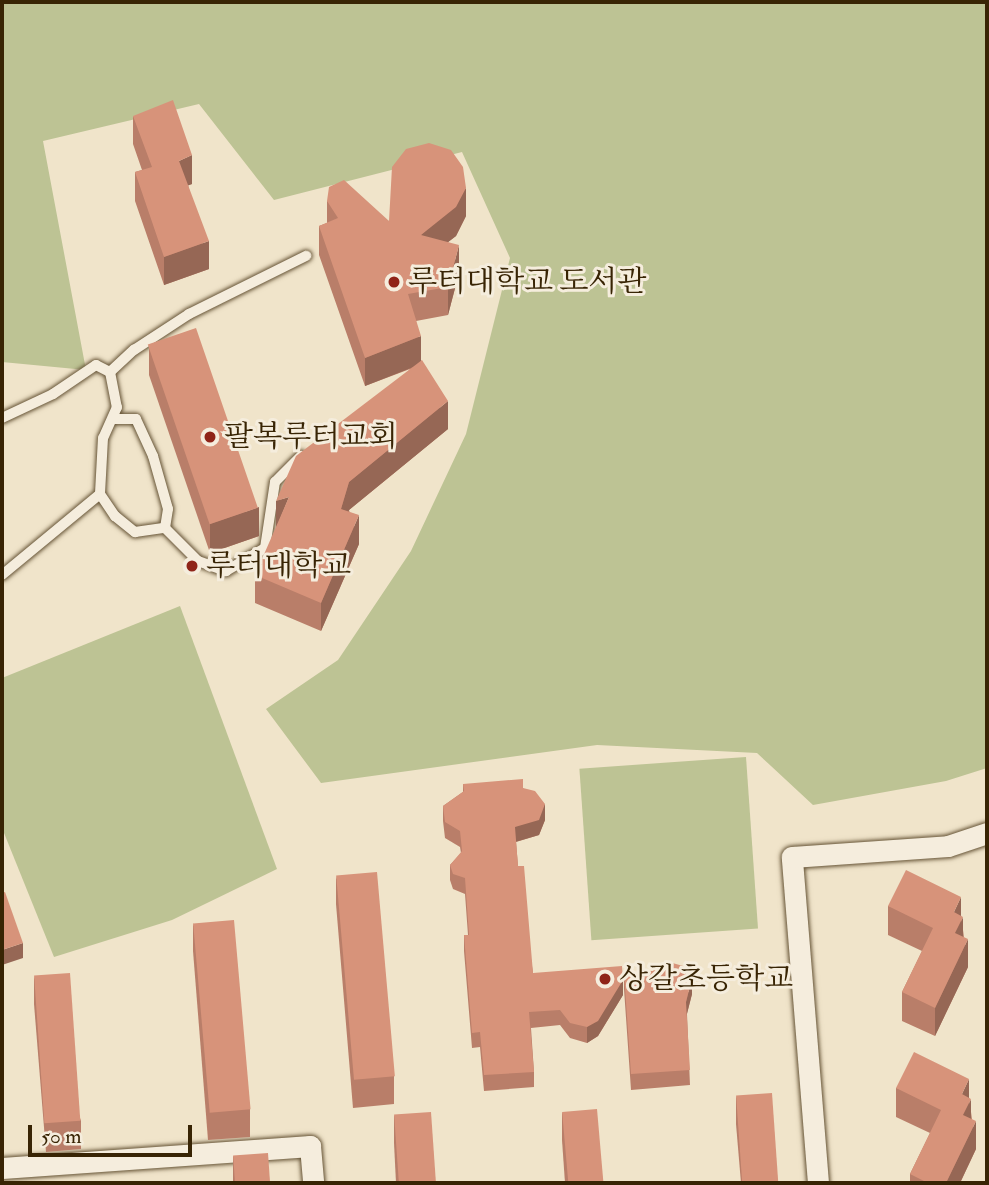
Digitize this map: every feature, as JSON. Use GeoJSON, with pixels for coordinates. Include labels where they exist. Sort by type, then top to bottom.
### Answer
{"type":"FeatureCollection","features":[{"type":"Feature","properties":{"kind":"street"},"geometry":{"type":"LineString","coordinates":[[818,1183],[792,857],[948,846],[987,833]]}},
{"type":"Feature","properties":{"kind":"street"},"geometry":{"type":"LineString","coordinates":[[2,1168],[310,1146],[313,1183]]}},
{"type":"Feature","properties":{"kind":"lane"},"geometry":{"type":"LineString","coordinates":[[110,372],[134,350],[190,314],[306,256]]}},
{"type":"Feature","properties":{"kind":"lane"},"geometry":{"type":"LineString","coordinates":[[2,418],[53,394],[96,365],[110,372]]}},
{"type":"Feature","properties":{"kind":"lane"},"geometry":{"type":"LineString","coordinates":[[110,372],[117,407],[114,419],[103,438],[100,494],[135,532],[164,528]]}},
{"type":"Feature","properties":{"kind":"lane"},"geometry":{"type":"LineString","coordinates":[[114,419],[136,419],[153,456],[168,509],[164,528]]}},
{"type":"Feature","properties":{"kind":"lane"},"geometry":{"type":"LineString","coordinates":[[164,528],[198,561],[226,571],[265,548],[275,482],[314,443]]}},
{"type":"Feature","properties":{"kind":"lane"},"geometry":{"type":"LineString","coordinates":[[2,575],[100,494]]}},
{"type":"Feature","properties":{"kind":"green space"},"geometry":{"type":"Polygon","coordinates":[[[2,2],[987,2],[987,768],[946,781],[813,805],[757,753],[597,745],[321,783],[266,709],[338,660],[411,551],[466,434],[510,258],[462,152],[274,200],[199,104],[43,141],[86,370],[2,362],[2,2]]]}},
{"type":"Feature","properties":{"kind":"green space"},"geometry":{"type":"Polygon","coordinates":[[[180,606],[277,869],[172,920],[54,957],[2,828],[2,678],[180,606]]]}},
{"type":"Feature","properties":{"kind":"green space"},"geometry":{"type":"Polygon","coordinates":[[[746,757],[758,929],[591,940],[579,769],[746,757]]]}},
{"type":"Feature","properties":{"kind":"building"},"geometry":{"type":"Polygon","coordinates":[[[173,100],[192,155],[179,161],[209,241],[164,257],[135,172],[152,167],[133,116],[173,100]]]}},
{"type":"Feature","properties":{"kind":"building"},"geometry":{"type":"Polygon","coordinates":[[[429,143],[451,150],[463,167],[466,188],[456,207],[421,235],[459,245],[448,287],[408,294],[421,336],[365,358],[319,226],[338,218],[327,201],[329,187],[344,180],[389,221],[392,167],[406,149],[429,143]]]}},
{"type":"Feature","properties":{"kind":"building"},"geometry":{"type":"Polygon","coordinates":[[[196,328],[258,508],[210,524],[148,345],[196,328]]]}},
{"type":"Feature","properties":{"kind":"building"},"geometry":{"type":"Polygon","coordinates":[[[422,360],[448,401],[349,482],[341,509],[359,515],[321,603],[255,575],[289,497],[276,501],[296,456],[422,360]]]}},
{"type":"Feature","properties":{"kind":"building"},"geometry":{"type":"Polygon","coordinates":[[[523,779],[523,788],[535,791],[545,804],[539,820],[515,827],[518,866],[524,866],[533,973],[622,966],[623,980],[598,1021],[587,1027],[570,1023],[560,1010],[529,1012],[534,1072],[484,1075],[480,1032],[472,1033],[464,935],[469,935],[465,878],[453,874],[450,865],[462,851],[460,831],[445,822],[443,806],[464,791],[463,784],[523,779]]]}},
{"type":"Feature","properties":{"kind":"building"},"geometry":{"type":"Polygon","coordinates":[[[906,870],[961,897],[954,912],[963,917],[955,933],[968,939],[935,1008],[902,992],[933,928],[888,906],[906,870]]]}},
{"type":"Feature","properties":{"kind":"building"},"geometry":{"type":"Polygon","coordinates":[[[377,872],[395,1076],[354,1080],[336,876],[377,872]]]}},
{"type":"Feature","properties":{"kind":"building"},"geometry":{"type":"Polygon","coordinates":[[[5,892],[23,943],[2,950],[2,893],[5,892]]]}},
{"type":"Feature","properties":{"kind":"building"},"geometry":{"type":"Polygon","coordinates":[[[234,920],[251,1109],[210,1113],[193,924],[234,920]]]}},
{"type":"Feature","properties":{"kind":"building"},"geometry":{"type":"Polygon","coordinates":[[[669,962],[683,966],[692,978],[686,1002],[690,1070],[631,1074],[624,973],[652,971],[669,962]]]}},
{"type":"Feature","properties":{"kind":"building"},"geometry":{"type":"Polygon","coordinates":[[[70,973],[80,1121],[44,1123],[34,976],[70,973]]]}},
{"type":"Feature","properties":{"kind":"building"},"geometry":{"type":"Polygon","coordinates":[[[914,1052],[969,1079],[962,1094],[971,1099],[963,1115],[976,1121],[946,1183],[928,1183],[910,1174],[941,1110],[896,1088],[914,1052]]]}},
{"type":"Feature","properties":{"kind":"building"},"geometry":{"type":"Polygon","coordinates":[[[772,1093],[778,1183],[742,1183],[736,1096],[772,1093]]]}},
{"type":"Feature","properties":{"kind":"building"},"geometry":{"type":"Polygon","coordinates":[[[597,1109],[603,1183],[568,1183],[562,1112],[597,1109]]]}},
{"type":"Feature","properties":{"kind":"building"},"geometry":{"type":"Polygon","coordinates":[[[431,1112],[436,1183],[399,1183],[394,1115],[431,1112]]]}},
{"type":"Feature","properties":{"kind":"building"},"geometry":{"type":"Polygon","coordinates":[[[268,1153],[270,1183],[235,1183],[233,1155],[268,1153]]]}},
{"type":"Feature","properties":{"kind":"building"},"geometry":{"type":"Polygon","coordinates":[[[96,1181],[96,1183],[58,1183],[96,1181]]]}},
{"type":"Feature","properties":{"kind":"place","name":"루터대학교 도서관"},"geometry":{"type":"Point","coordinates":[394,282]}},
{"type":"Feature","properties":{"kind":"place","name":"팔복루터교회"},"geometry":{"type":"Point","coordinates":[210,437]}},
{"type":"Feature","properties":{"kind":"place","name":"루터대학교"},"geometry":{"type":"Point","coordinates":[192,566]}},
{"type":"Feature","properties":{"kind":"place","name":"상갈초등학교"},"geometry":{"type":"Point","coordinates":[605,979]}}]}
